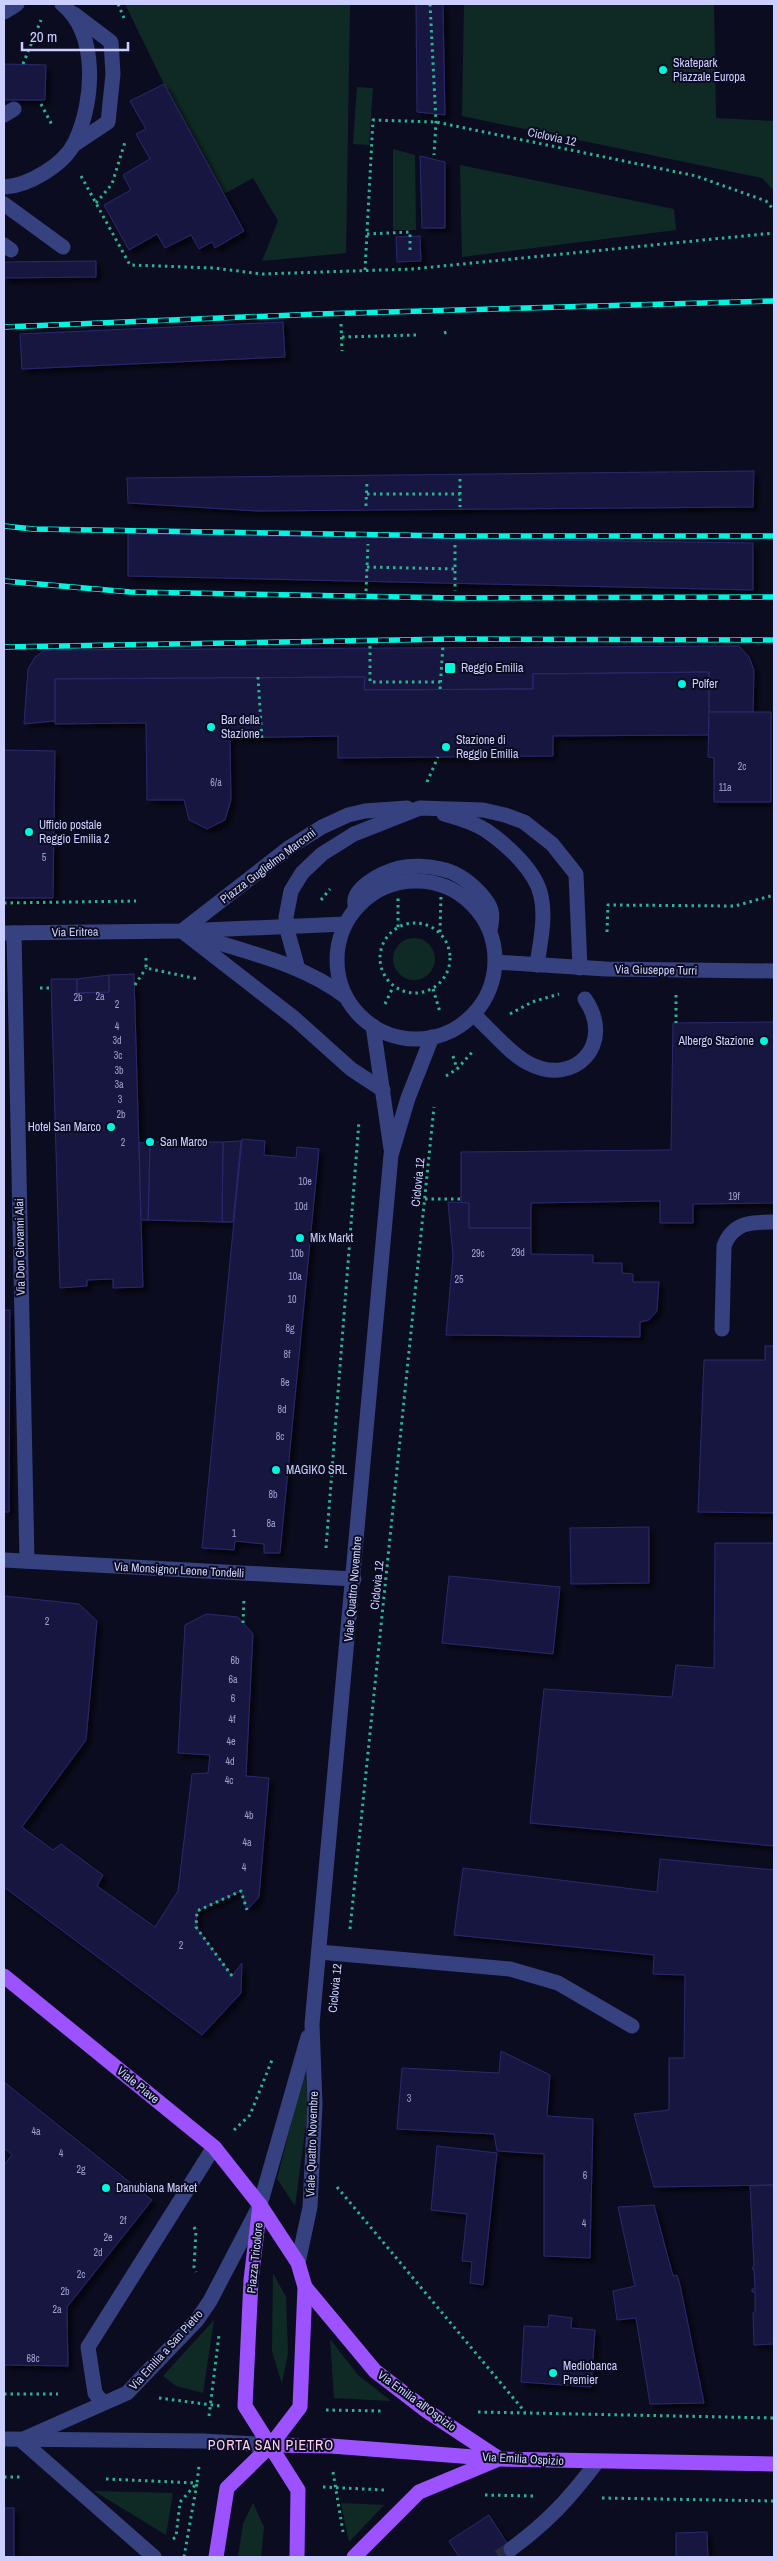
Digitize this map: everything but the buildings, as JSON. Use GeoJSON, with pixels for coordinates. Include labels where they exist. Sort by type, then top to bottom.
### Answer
{"type":"FeatureCollection","features":[{"type":"Feature","properties":{"kind":"main road","name":"Viale Piave"},"geometry":{"type":"LineString","coordinates":[[4,1976],[214,2147],[260,2205]]}},
{"type":"Feature","properties":{"kind":"main road","name":"Piazza Tricolore"},"geometry":{"type":"LineString","coordinates":[[260,2205],[298,2263],[305,2287],[300,2408]]}},
{"type":"Feature","properties":{"kind":"main road","name":"Piazza Tricolore"},"geometry":{"type":"LineString","coordinates":[[245,2406],[251,2280],[260,2205]]}},
{"type":"Feature","properties":{"kind":"main road","name":"Via Emilia all'Ospizio"},"geometry":{"type":"LineString","coordinates":[[305,2287],[375,2371],[427,2411],[500,2459]]}},
{"type":"Feature","properties":{"kind":"main road"},"geometry":{"type":"LineString","coordinates":[[245,2406],[298,2490],[297,2557]]}},
{"type":"Feature","properties":{"kind":"main road"},"geometry":{"type":"LineString","coordinates":[[216,2557],[227,2488],[271,2445],[300,2408]]}},
{"type":"Feature","properties":{"kind":"main road","name":"Via Emilia Ospizio"},"geometry":{"type":"LineString","coordinates":[[271,2445],[331,2446],[500,2459],[774,2464]]}},
{"type":"Feature","properties":{"kind":"main road"},"geometry":{"type":"LineString","coordinates":[[354,2557],[420,2492],[500,2459]]}},
{"type":"Feature","properties":{"kind":"street"},"geometry":{"type":"LineString","coordinates":[[4,12],[17,4]]}},
{"type":"Feature","properties":{"kind":"street"},"geometry":{"type":"LineString","coordinates":[[67,6],[89,50],[89,97],[71,148]]}},
{"type":"Feature","properties":{"kind":"street"},"geometry":{"type":"LineString","coordinates":[[4,187],[14,186],[47,174],[71,148],[108,122],[113,74],[110,42],[67,6]]}},
{"type":"Feature","properties":{"kind":"street"},"geometry":{"type":"LineString","coordinates":[[4,204],[63,247]]}},
{"type":"Feature","properties":{"kind":"street","name":"Piazza Guglielmo Marconi"},"geometry":{"type":"LineString","coordinates":[[182,931],[290,847],[328,823],[365,811],[420,808],[483,810],[505,814],[524,822],[552,844],[576,874],[580,968]]}},
{"type":"Feature","properties":{"kind":"street","name":"Piazza Guglielmo Marconi"},"geometry":{"type":"LineString","coordinates":[[298,969],[286,926],[291,891],[302,874],[322,854],[368,826],[420,808],[458,818],[487,831],[506,847],[533,878],[541,896],[542,907],[538,965]]}},
{"type":"Feature","properties":{"kind":"street"},"geometry":{"type":"LineString","coordinates":[[410,880],[432,882],[454,889],[479,911],[490,930],[496,962],[490,990],[474,1015],[447,1033],[432,1037],[402,1038],[373,1026],[358,1014],[346,998],[339,979],[338,948],[346,924],[356,908],[386,887],[410,880]]}},
{"type":"Feature","properties":{"kind":"street"},"geometry":{"type":"LineString","coordinates":[[182,931],[346,924]]}},
{"type":"Feature","properties":{"kind":"street"},"geometry":{"type":"LineString","coordinates":[[182,931],[298,969],[320,980],[346,998]]}},
{"type":"Feature","properties":{"kind":"street"},"geometry":{"type":"LineString","coordinates":[[182,931],[294,1018],[351,1069],[383,1090]]}},
{"type":"Feature","properties":{"kind":"street","name":"Via Eritrea"},"geometry":{"type":"LineString","coordinates":[[9,933],[182,931]]}},
{"type":"Feature","properties":{"kind":"street","name":"Via Don Giovanni Alai"},"geometry":{"type":"LineString","coordinates":[[9,933],[27,1562]]}},
{"type":"Feature","properties":{"kind":"street"},"geometry":{"type":"LineString","coordinates":[[496,962],[538,965]]}},
{"type":"Feature","properties":{"kind":"street","name":"Via Giuseppe Turri"},"geometry":{"type":"LineString","coordinates":[[538,965],[606,969],[774,971]]}},
{"type":"Feature","properties":{"kind":"street"},"geometry":{"type":"LineString","coordinates":[[474,1015],[527,1063],[548,1070],[563,1069],[578,1065],[594,1046],[597,1026],[593,1012],[585,999]]}},
{"type":"Feature","properties":{"kind":"street"},"geometry":{"type":"LineString","coordinates":[[373,1026],[392,1155]]}},
{"type":"Feature","properties":{"kind":"street"},"geometry":{"type":"LineString","coordinates":[[392,1155],[408,1098],[432,1037]]}},
{"type":"Feature","properties":{"kind":"street","name":"Viale Quattro Novembre"},"geometry":{"type":"LineString","coordinates":[[298,2263],[310,2207],[314,2104],[312,2024],[392,1155]]}},
{"type":"Feature","properties":{"kind":"street"},"geometry":{"type":"LineString","coordinates":[[722,1330],[724,1246],[728,1237],[733,1230],[746,1224],[774,1222]]}},
{"type":"Feature","properties":{"kind":"street","name":"Via Monsignor Leone Tondelli"},"geometry":{"type":"LineString","coordinates":[[4,1560],[354,1579]]}},
{"type":"Feature","properties":{"kind":"street"},"geometry":{"type":"LineString","coordinates":[[319,1952],[483,1966],[533,1975],[558,1983],[581,1994],[632,2026]]}},
{"type":"Feature","properties":{"kind":"street","name":"Viale Quattro Novembre"},"geometry":{"type":"LineString","coordinates":[[260,2205],[312,2024]]}},
{"type":"Feature","properties":{"kind":"street"},"geometry":{"type":"LineString","coordinates":[[103,2403],[96,2393],[88,2347],[214,2147]]}},
{"type":"Feature","properties":{"kind":"street","name":"Via Emilia a San Pietro"},"geometry":{"type":"LineString","coordinates":[[21,2440],[127,2393],[197,2320],[210,2301],[260,2205]]}},
{"type":"Feature","properties":{"kind":"street","name":"Via Emilia a San Pietro"},"geometry":{"type":"LineString","coordinates":[[4,2439],[203,2441],[271,2445]]}},
{"type":"Feature","properties":{"kind":"street"},"geometry":{"type":"LineString","coordinates":[[21,2440],[152,2555]]}},
{"type":"Feature","properties":{"kind":"street"},"geometry":{"type":"LineString","coordinates":[[511,2549],[543,2526],[571,2498],[597,2462]]}},
{"type":"Feature","properties":{"kind":"path"},"geometry":{"type":"LineString","coordinates":[[430,4],[436,122],[434,156]]}},
{"type":"Feature","properties":{"kind":"path"},"geometry":{"type":"LineString","coordinates":[[23,64],[44,12]]}},
{"type":"Feature","properties":{"kind":"path"},"geometry":{"type":"LineString","coordinates":[[39,102],[71,148],[130,265],[214,268],[262,274],[412,269],[774,233]]}},
{"type":"Feature","properties":{"kind":"path","name":"Ciclovia 12"},"geometry":{"type":"LineString","coordinates":[[367,234],[373,120],[436,122],[696,176],[766,201],[774,210]]}},
{"type":"Feature","properties":{"kind":"path"},"geometry":{"type":"LineString","coordinates":[[365,270],[367,234],[410,232],[410,251]]}},
{"type":"Feature","properties":{"kind":"path"},"geometry":{"type":"LineString","coordinates":[[341,324],[342,352]]}},
{"type":"Feature","properties":{"kind":"path"},"geometry":{"type":"LineString","coordinates":[[342,337],[417,335]]}},
{"type":"Feature","properties":{"kind":"path"},"geometry":{"type":"LineString","coordinates":[[460,479],[460,507]]}},
{"type":"Feature","properties":{"kind":"path"},"geometry":{"type":"LineString","coordinates":[[366,480],[366,506]]}},
{"type":"Feature","properties":{"kind":"path"},"geometry":{"type":"LineString","coordinates":[[367,494],[460,494]]}},
{"type":"Feature","properties":{"kind":"path"},"geometry":{"type":"LineString","coordinates":[[366,592],[368,544]]}},
{"type":"Feature","properties":{"kind":"path"},"geometry":{"type":"LineString","coordinates":[[455,545],[455,591]]}},
{"type":"Feature","properties":{"kind":"path"},"geometry":{"type":"LineString","coordinates":[[367,568],[455,569]]}},
{"type":"Feature","properties":{"kind":"path"},"geometry":{"type":"LineString","coordinates":[[440,689],[443,645]]}},
{"type":"Feature","properties":{"kind":"path"},"geometry":{"type":"LineString","coordinates":[[370,646],[370,682],[440,682]]}},
{"type":"Feature","properties":{"kind":"path"},"geometry":{"type":"LineString","coordinates":[[258,677],[262,740]]}},
{"type":"Feature","properties":{"kind":"path"},"geometry":{"type":"LineString","coordinates":[[606,969],[608,905],[735,906],[774,895]]}},
{"type":"Feature","properties":{"kind":"path"},"geometry":{"type":"LineString","coordinates":[[4,903],[136,901]]}},
{"type":"Feature","properties":{"kind":"path"},"geometry":{"type":"LineString","coordinates":[[408,923],[420,923],[440,932],[450,952],[450,963],[447,973],[433,989],[413,994],[393,987],[385,978],[380,967],[379,956],[382,944],[398,927],[408,923]]}},
{"type":"Feature","properties":{"kind":"path"},"geometry":{"type":"LineString","coordinates":[[135,985],[146,968]]}},
{"type":"Feature","properties":{"kind":"path"},"geometry":{"type":"LineString","coordinates":[[676,992],[676,1023]]}},
{"type":"Feature","properties":{"kind":"path","name":"Ciclovia 12"},"geometry":{"type":"LineString","coordinates":[[348,1954],[435,1101]]}},
{"type":"Feature","properties":{"kind":"path"},"geometry":{"type":"LineString","coordinates":[[324,1578],[359,1116]]}},
{"type":"Feature","properties":{"kind":"path"},"geometry":{"type":"LineString","coordinates":[[425,1199],[461,1199]]}},
{"type":"Feature","properties":{"kind":"path"},"geometry":{"type":"LineString","coordinates":[[232,1976],[196,1927],[197,1912],[242,1891],[247,1910]]}},
{"type":"Feature","properties":{"kind":"path"},"geometry":{"type":"LineString","coordinates":[[214,2147],[250,2115],[274,2056]]}},
{"type":"Feature","properties":{"kind":"path"},"geometry":{"type":"LineString","coordinates":[[250,2115],[280,2135]]}},
{"type":"Feature","properties":{"kind":"path"},"geometry":{"type":"LineString","coordinates":[[312,2164],[335,2185],[526,2413]]}},
{"type":"Feature","properties":{"kind":"path"},"geometry":{"type":"LineString","coordinates":[[182,2196],[196,2231],[194,2267],[221,2325],[211,2405],[203,2441],[184,2557]]}},
{"type":"Feature","properties":{"kind":"path"},"geometry":{"type":"LineString","coordinates":[[211,2405],[245,2406]]}},
{"type":"Feature","properties":{"kind":"path"},"geometry":{"type":"LineString","coordinates":[[300,2408],[427,2411]]}},
{"type":"Feature","properties":{"kind":"path"},"geometry":{"type":"LineString","coordinates":[[470,2412],[774,2418]]}},
{"type":"Feature","properties":{"kind":"path"},"geometry":{"type":"LineString","coordinates":[[152,2555],[176,2537],[180,2502],[197,2483]]}},
{"type":"Feature","properties":{"kind":"green space"},"geometry":{"type":"Polygon","coordinates":[[[125,4],[350,4],[346,253],[262,261],[278,221],[253,178],[224,194],[164,84],[125,4]]]}},
{"type":"Feature","properties":{"kind":"green space"},"geometry":{"type":"Polygon","coordinates":[[[464,4],[714,4],[716,118],[774,121],[774,191],[762,178],[462,116],[464,4]]]}},
{"type":"Feature","properties":{"kind":"green space"},"geometry":{"type":"Polygon","coordinates":[[[357,87],[373,88],[369,145],[353,144],[357,87]]]}},
{"type":"Feature","properties":{"kind":"green space"},"geometry":{"type":"Polygon","coordinates":[[[393,149],[415,155],[416,230],[393,230],[393,149]]]}},
{"type":"Feature","properties":{"kind":"green space"},"geometry":{"type":"Polygon","coordinates":[[[460,165],[674,209],[676,230],[462,257],[460,165]]]}},
{"type":"Feature","properties":{"kind":"green space"},"geometry":{"type":"Polygon","coordinates":[[[418,938],[426,941],[432,947],[435,959],[432,971],[426,977],[410,980],[402,977],[396,971],[393,955],[396,947],[402,941],[418,938]]]}},
{"type":"Feature","properties":{"kind":"green space"},"geometry":{"type":"Polygon","coordinates":[[[305,2069],[308,2110],[295,2206],[277,2179],[305,2069]]]}},
{"type":"Feature","properties":{"kind":"green space"},"geometry":{"type":"Polygon","coordinates":[[[273,2273],[286,2297],[288,2353],[282,2384],[272,2351],[273,2273]]]}},
{"type":"Feature","properties":{"kind":"green space"},"geometry":{"type":"Polygon","coordinates":[[[214,2320],[203,2393],[176,2386],[163,2376],[214,2320]]]}},
{"type":"Feature","properties":{"kind":"green space"},"geometry":{"type":"Polygon","coordinates":[[[330,2339],[358,2375],[391,2401],[334,2398],[330,2339]]]}},
{"type":"Feature","properties":{"kind":"green space"},"geometry":{"type":"Polygon","coordinates":[[[94,2491],[173,2493],[166,2535],[94,2491]]]}},
{"type":"Feature","properties":{"kind":"green space"},"geometry":{"type":"Polygon","coordinates":[[[253,2503],[264,2527],[261,2557],[238,2557],[243,2524],[253,2503]]]}},
{"type":"Feature","properties":{"kind":"green space"},"geometry":{"type":"Polygon","coordinates":[[[341,2503],[384,2505],[349,2542],[341,2503]]]}},
{"type":"Feature","properties":{"kind":"tunnel"},"geometry":{"type":"LineString","coordinates":[[499,2557],[511,2549]]}},
{"type":"Feature","properties":{"kind":"railway"},"geometry":{"type":"LineString","coordinates":[[4,327],[318,314],[774,301]]}},
{"type":"Feature","properties":{"kind":"railway"},"geometry":{"type":"LineString","coordinates":[[4,526],[33,529],[456,536],[774,536]]}},
{"type":"Feature","properties":{"kind":"railway"},"geometry":{"type":"LineString","coordinates":[[4,581],[130,592],[455,598],[774,597]]}},
{"type":"Feature","properties":{"kind":"railway"},"geometry":{"type":"LineString","coordinates":[[4,647],[454,639],[774,640]]}},
{"type":"Feature","properties":{"kind":"place","name":"Skatepark Piazzale Europa"},"geometry":{"type":"Point","coordinates":[663,70]}},
{"type":"Feature","properties":{"kind":"place","name":"Reggio Emilia"},"geometry":{"type":"Point","coordinates":[450,668]}},
{"type":"Feature","properties":{"kind":"place","name":"Polfer"},"geometry":{"type":"Point","coordinates":[682,684]}},
{"type":"Feature","properties":{"kind":"place","name":"Bar della Stazione"},"geometry":{"type":"Point","coordinates":[211,727]}},
{"type":"Feature","properties":{"kind":"place","name":"Stazione di Reggio Emilia"},"geometry":{"type":"Point","coordinates":[446,747]}},
{"type":"Feature","properties":{"kind":"place","name":"Ufficio postale Reggio Emilia 2"},"geometry":{"type":"Point","coordinates":[29,832]}},
{"type":"Feature","properties":{"kind":"place","name":"Albergo Stazione"},"geometry":{"type":"Point","coordinates":[764,1041]}},
{"type":"Feature","properties":{"kind":"place","name":"Hotel San Marco"},"geometry":{"type":"Point","coordinates":[111,1127]}},
{"type":"Feature","properties":{"kind":"place","name":"San Marco"},"geometry":{"type":"Point","coordinates":[150,1142]}},
{"type":"Feature","properties":{"kind":"place","name":"Mix Markt"},"geometry":{"type":"Point","coordinates":[300,1238]}},
{"type":"Feature","properties":{"kind":"place","name":"MAGIKO SRL"},"geometry":{"type":"Point","coordinates":[276,1470]}},
{"type":"Feature","properties":{"kind":"place","name":"Danubiana Market"},"geometry":{"type":"Point","coordinates":[106,2188]}},
{"type":"Feature","properties":{"kind":"place","name":"Mediobanca Premier"},"geometry":{"type":"Point","coordinates":[553,2373]}},
{"type":"Feature","properties":{"kind":"district","name":"PORTA SAN PIETRO"},"geometry":{"type":"Point","coordinates":[271,2445]}}]}
